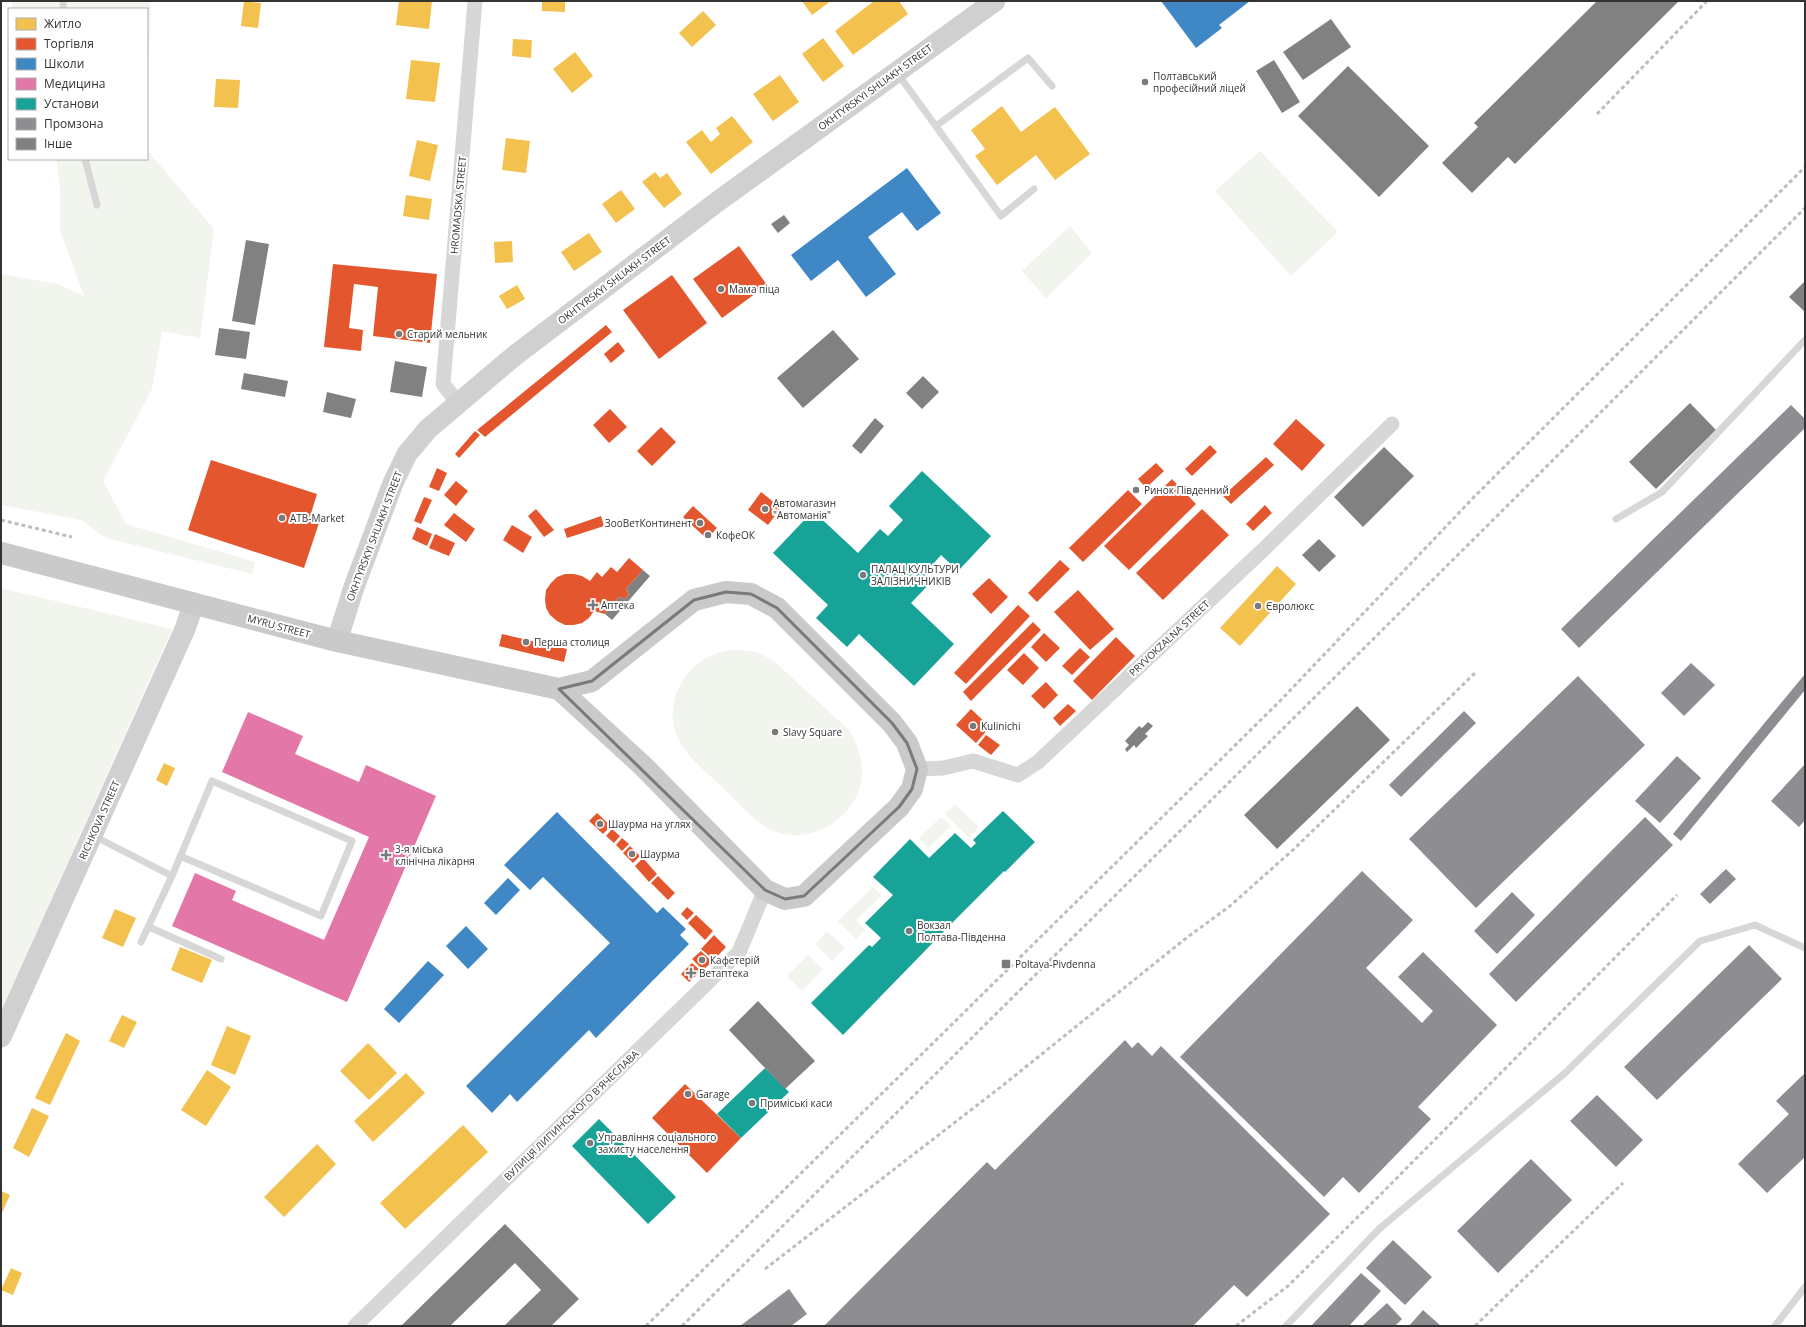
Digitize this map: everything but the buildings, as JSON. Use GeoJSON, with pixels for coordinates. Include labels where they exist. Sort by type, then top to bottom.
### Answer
{"type":"FeatureCollection","features":[{"type":"Feature","properties":{"kind":"main road","name":"OKHTYRSKYI SHLIAKH STREET"},"geometry":{"type":"LineString","coordinates":[[337,641],[354,587],[393,483],[407,454],[428,429],[513,357],[718,202],[994,1]]}},
{"type":"Feature","properties":{"kind":"main road","name":"MYRU STREET"},"geometry":{"type":"LineString","coordinates":[[1,553],[337,641],[559,689]]}},
{"type":"Feature","properties":{"kind":"main road"},"geometry":{"type":"LineString","coordinates":[[726,592],[751,594],[777,608],[892,723],[907,743],[917,769],[912,790],[899,807],[804,896],[785,899],[765,890],[642,765],[559,689],[592,681],[694,600],[726,592]]}},
{"type":"Feature","properties":{"kind":"main road","name":"RICHKOVA STREET"},"geometry":{"type":"LineString","coordinates":[[1,1038],[185,629],[194,603]]}},
{"type":"Feature","properties":{"kind":"street","name":"HROMADSKA STREET"},"geometry":{"type":"LineString","coordinates":[[458,403],[443,384],[475,1]]}},
{"type":"Feature","properties":{"kind":"street","name":"PRYVOKZALNA STREET"},"geometry":{"type":"LineString","coordinates":[[917,769],[943,768],[973,761],[1018,776],[1038,762],[1258,555],[1392,424]]}},
{"type":"Feature","properties":{"kind":"street","name":"ВУЛИЦЯ ЛИПИНСЬКОГО В'ЯЧЕСЛАВА"},"geometry":{"type":"LineString","coordinates":[[354,1326],[739,952],[765,890]]}},
{"type":"Feature","properties":{"kind":"lane"},"geometry":{"type":"LineString","coordinates":[[936,126],[1028,58],[1052,86]]}},
{"type":"Feature","properties":{"kind":"lane"},"geometry":{"type":"LineString","coordinates":[[897,72],[1001,216],[1034,189]]}},
{"type":"Feature","properties":{"kind":"lane"},"geometry":{"type":"LineString","coordinates":[[84,160],[98,205]]}},
{"type":"Feature","properties":{"kind":"lane"},"geometry":{"type":"LineString","coordinates":[[1616,519],[1662,492],[1765,380],[1805,340]]}},
{"type":"Feature","properties":{"kind":"lane"},"geometry":{"type":"LineString","coordinates":[[141,942],[172,876],[180,856],[212,781],[352,841],[321,916],[180,856]]}},
{"type":"Feature","properties":{"kind":"lane"},"geometry":{"type":"LineString","coordinates":[[92,836],[172,876]]}},
{"type":"Feature","properties":{"kind":"lane"},"geometry":{"type":"LineString","coordinates":[[1286,1326],[1379,1229],[1565,1073],[1700,941],[1755,925],[1805,948]]}},
{"type":"Feature","properties":{"kind":"lane"},"geometry":{"type":"LineString","coordinates":[[148,927],[221,959]]}},
{"type":"Feature","properties":{"kind":"lane"},"geometry":{"type":"LineString","coordinates":[[1775,1326],[1805,1286]]}},
{"type":"Feature","properties":{"kind":"highlighted area"},"geometry":{"type":"Polygon","coordinates":[[[726,592],[751,594],[777,608],[892,723],[907,743],[917,769],[912,789],[899,807],[804,896],[785,899],[765,890],[559,689],[592,681],[694,600],[726,592]]]}},
{"type":"Feature","properties":{"kind":"shaded area"},"geometry":{"type":"Polygon","coordinates":[[[12,1],[151,1],[148,74],[148,8],[12,8],[12,1]]]}},
{"type":"Feature","properties":{"kind":"shaded area"},"geometry":{"type":"Polygon","coordinates":[[[148,151],[214,229],[200,338],[162,331],[152,389],[103,481],[126,524],[255,562],[252,574],[106,538],[81,520],[1,505],[1,274],[58,284],[84,296],[60,230],[60,187],[56,160],[148,160],[148,151]]]}},
{"type":"Feature","properties":{"kind":"shaded area"},"geometry":{"type":"Polygon","coordinates":[[[1260,151],[1338,232],[1291,276],[1215,191],[1260,151]]]}},
{"type":"Feature","properties":{"kind":"shaded area"},"geometry":{"type":"Polygon","coordinates":[[[1070,226],[1092,253],[1046,298],[1022,271],[1070,226]]]}},
{"type":"Feature","properties":{"kind":"shaded area"},"geometry":{"type":"Polygon","coordinates":[[[1,588],[172,629],[1,1012],[1,588]]]}},
{"type":"Feature","properties":{"kind":"shaded area"},"geometry":{"type":"Polygon","coordinates":[[[739,650],[757,652],[775,662],[849,730],[854,739],[858,748],[862,767],[860,786],[852,804],[834,823],[810,833],[797,835],[784,834],[772,830],[760,823],[745,810],[696,763],[685,750],[677,736],[673,713],[674,701],[684,679],[700,662],[710,656],[724,651],[739,650]]]}},
{"type":"Feature","properties":{"kind":"shaded area"},"geometry":{"type":"Polygon","coordinates":[[[955,804],[979,827],[969,838],[945,814],[955,804]]]}},
{"type":"Feature","properties":{"kind":"shaded area"},"geometry":{"type":"Polygon","coordinates":[[[941,817],[951,826],[928,848],[919,838],[941,817]]]}},
{"type":"Feature","properties":{"kind":"shaded area"},"geometry":{"type":"Polygon","coordinates":[[[873,887],[882,895],[856,920],[865,930],[856,939],[838,921],[873,887]]]}},
{"type":"Feature","properties":{"kind":"shaded area"},"geometry":{"type":"Polygon","coordinates":[[[827,931],[845,948],[832,961],[815,944],[827,931]]]}},
{"type":"Feature","properties":{"kind":"shaded area"},"geometry":{"type":"Polygon","coordinates":[[[808,955],[823,969],[802,991],[787,976],[808,955]]]}},
{"type":"Feature","properties":{"kind":"railway"},"geometry":{"type":"LineString","coordinates":[[1597,114],[1707,1]]}},
{"type":"Feature","properties":{"kind":"railway"},"geometry":{"type":"LineString","coordinates":[[646,1326],[1279,702],[1474,497],[1805,167]]}},
{"type":"Feature","properties":{"kind":"railway"},"geometry":{"type":"LineString","coordinates":[[682,1326],[1805,208]]}},
{"type":"Feature","properties":{"kind":"railway"},"geometry":{"type":"LineString","coordinates":[[1,520],[72,537]]}},
{"type":"Feature","properties":{"kind":"railway"},"geometry":{"type":"LineString","coordinates":[[765,1269],[1002,1086],[1185,939],[1230,906],[1294,849],[1477,671]]}},
{"type":"Feature","properties":{"kind":"railway"},"geometry":{"type":"LineString","coordinates":[[1236,1326],[1288,1286],[1677,895]]}},
{"type":"Feature","properties":{"kind":"railway"},"geometry":{"type":"LineString","coordinates":[[1475,1326],[1623,1183]]}},
{"type":"Feature","properties":{"kind":"place","name":"Полтавський професійний ліцей"},"geometry":{"type":"Point","coordinates":[1145,82]}},
{"type":"Feature","properties":{"kind":"place","name":"Мама піца"},"geometry":{"type":"Point","coordinates":[721,289]}},
{"type":"Feature","properties":{"kind":"place","name":"Старий мельник"},"geometry":{"type":"Point","coordinates":[399,334]}},
{"type":"Feature","properties":{"kind":"place","name":"Ринок Південний"},"geometry":{"type":"Point","coordinates":[1136,490]}},
{"type":"Feature","properties":{"kind":"place","name":"Автомагазин \"Автоманія\""},"geometry":{"type":"Point","coordinates":[765,509]}},
{"type":"Feature","properties":{"kind":"place","name":"ATB-Market"},"geometry":{"type":"Point","coordinates":[282,518]}},
{"type":"Feature","properties":{"kind":"place","name":"ЗооВетКонтинент"},"geometry":{"type":"Point","coordinates":[700,523]}},
{"type":"Feature","properties":{"kind":"place","name":"КофеОК"},"geometry":{"type":"Point","coordinates":[708,535]}},
{"type":"Feature","properties":{"kind":"place","name":"ПАЛАЦ КУЛЬТУРИ ЗАЛIЗНИЧНИКIВ"},"geometry":{"type":"Point","coordinates":[863,575]}},
{"type":"Feature","properties":{"kind":"place","name":"Аптека"},"geometry":{"type":"Point","coordinates":[593,605]}},
{"type":"Feature","properties":{"kind":"place","name":"Євролюкс"},"geometry":{"type":"Point","coordinates":[1258,606]}},
{"type":"Feature","properties":{"kind":"place","name":"Перша столиця"},"geometry":{"type":"Point","coordinates":[526,642]}},
{"type":"Feature","properties":{"kind":"place","name":"Kulinichi"},"geometry":{"type":"Point","coordinates":[973,726]}},
{"type":"Feature","properties":{"kind":"place","name":"Slavy Square"},"geometry":{"type":"Point","coordinates":[775,732]}},
{"type":"Feature","properties":{"kind":"place","name":"Шаурма на углях"},"geometry":{"type":"Point","coordinates":[600,824]}},
{"type":"Feature","properties":{"kind":"place","name":"Шаурма"},"geometry":{"type":"Point","coordinates":[632,854]}},
{"type":"Feature","properties":{"kind":"place","name":"3-я міська клінічна лікарня"},"geometry":{"type":"Point","coordinates":[386,855]}},
{"type":"Feature","properties":{"kind":"place","name":"Вокзал Полтава-Південна"},"geometry":{"type":"Point","coordinates":[909,931]}},
{"type":"Feature","properties":{"kind":"place","name":"Кафетерій"},"geometry":{"type":"Point","coordinates":[702,960]}},
{"type":"Feature","properties":{"kind":"place","name":"Poltava-Pivdenna"},"geometry":{"type":"Point","coordinates":[1006,964]}},
{"type":"Feature","properties":{"kind":"place","name":"Ветаптека"},"geometry":{"type":"Point","coordinates":[691,973]}},
{"type":"Feature","properties":{"kind":"place","name":"Garage"},"geometry":{"type":"Point","coordinates":[688,1094]}},
{"type":"Feature","properties":{"kind":"place","name":"Приміські каси"},"geometry":{"type":"Point","coordinates":[752,1103]}},
{"type":"Feature","properties":{"kind":"place","name":"Управління соціального захисту населення"},"geometry":{"type":"Point","coordinates":[590,1143]}}]}
